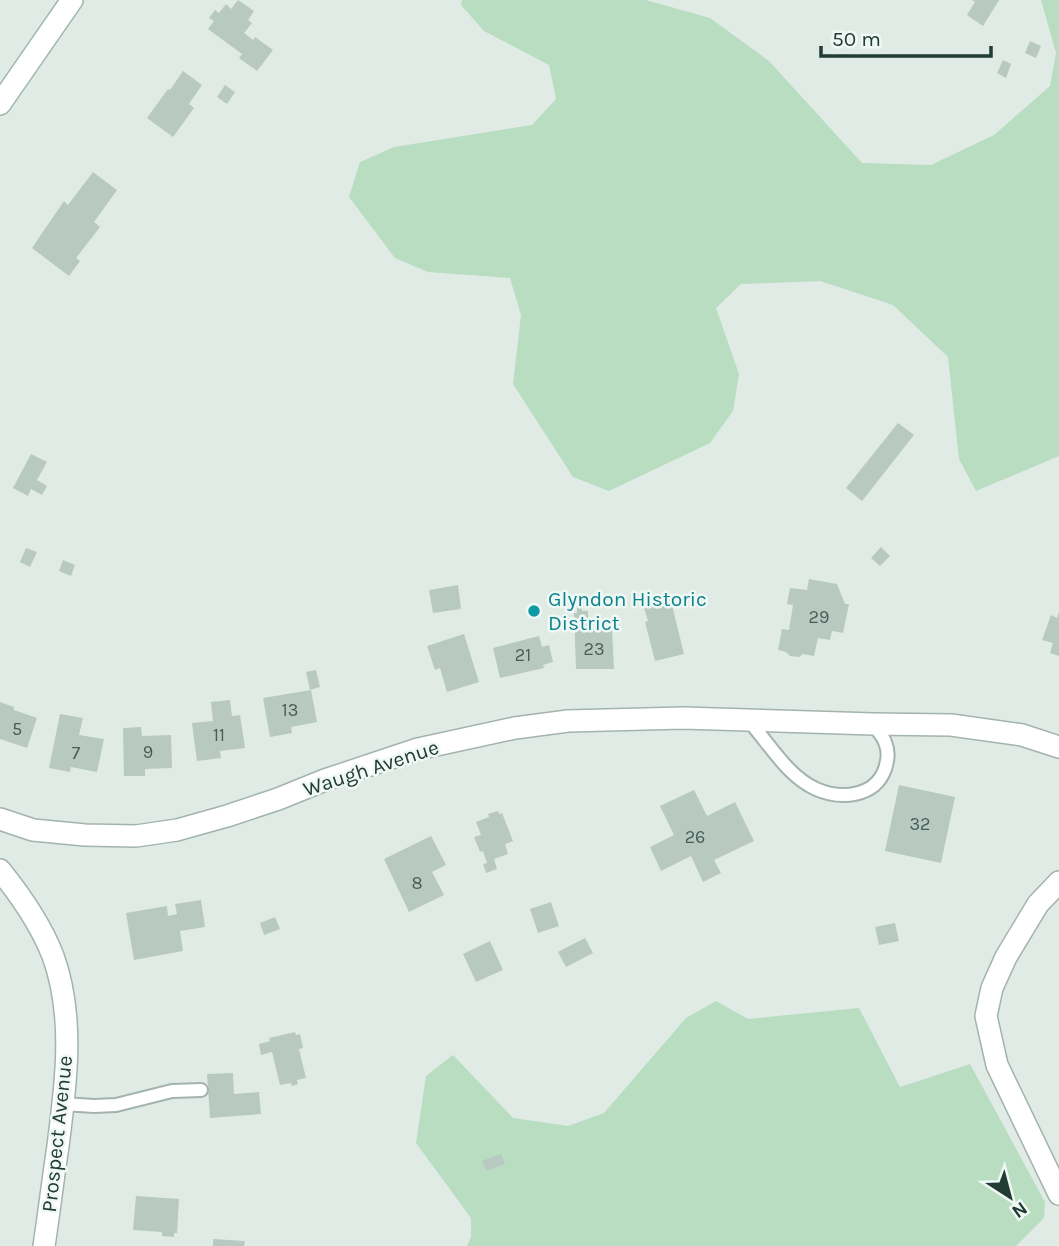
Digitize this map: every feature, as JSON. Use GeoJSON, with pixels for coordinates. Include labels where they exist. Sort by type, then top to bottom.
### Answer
{"type":"FeatureCollection","features":[{"type":"Feature","properties":{"kind":"street"},"geometry":{"type":"LineString","coordinates":[[0,104],[72,0]]}},
{"type":"Feature","properties":{"kind":"street","name":"Waugh Avenue"},"geometry":{"type":"LineString","coordinates":[[0,819],[33,830],[85,835],[136,836],[177,830],[278,799],[418,749],[514,728],[568,721],[683,718],[873,724]]}},
{"type":"Feature","properties":{"kind":"street"},"geometry":{"type":"LineString","coordinates":[[873,724],[951,725],[1021,735],[1059,747]]}},
{"type":"Feature","properties":{"kind":"street","name":"Prospect Avenue"},"geometry":{"type":"LineString","coordinates":[[0,870],[28,908],[44,936],[54,958],[62,991],[66,1029],[66,1085],[44,1246]]}},
{"type":"Feature","properties":{"kind":"street"},"geometry":{"type":"LineString","coordinates":[[1059,882],[1038,904],[1006,957],[992,988],[986,1016],[998,1065],[1059,1194]]}},
{"type":"Feature","properties":{"kind":"lane"},"geometry":{"type":"LineString","coordinates":[[748,719],[800,780],[818,790],[838,795],[859,794],[876,785],[883,775],[888,757],[885,741],[873,724]]}},
{"type":"Feature","properties":{"kind":"lane"},"geometry":{"type":"LineString","coordinates":[[63,1104],[116,1105],[173,1091],[201,1090]]}},
{"type":"Feature","properties":{"kind":"green space"},"geometry":{"type":"Polygon","coordinates":[[[462,0],[646,0],[710,18],[769,61],[862,163],[931,165],[994,135],[1050,86],[1056,53],[1041,0],[1059,0],[1059,456],[976,491],[959,459],[948,357],[893,305],[820,281],[741,284],[716,308],[739,374],[733,411],[710,443],[609,491],[573,477],[513,384],[521,315],[510,278],[428,272],[395,258],[349,197],[360,162],[394,147],[532,125],[556,99],[549,65],[484,31],[461,5],[462,0]]]}},
{"type":"Feature","properties":{"kind":"green space"},"geometry":{"type":"Polygon","coordinates":[[[716,1001],[748,1019],[859,1008],[900,1087],[970,1064],[1045,1202],[1044,1218],[1016,1246],[467,1246],[471,1237],[471,1218],[416,1143],[426,1076],[453,1055],[513,1118],[568,1126],[604,1113],[686,1018],[716,1001]]]}},
{"type":"Feature","properties":{"kind":"building"},"geometry":{"type":"Polygon","coordinates":[[[238,0],[254,11],[248,20],[252,23],[244,33],[253,40],[255,37],[273,50],[257,71],[239,58],[242,54],[208,29],[214,21],[209,18],[215,10],[219,13],[226,4],[231,9],[238,0]]]}},
{"type":"Feature","properties":{"kind":"building"},"geometry":{"type":"Polygon","coordinates":[[[972,0],[999,0],[983,26],[967,15],[975,2],[972,0]]]}},
{"type":"Feature","properties":{"kind":"building"},"geometry":{"type":"Polygon","coordinates":[[[1030,41],[1041,46],[1036,58],[1025,53],[1030,41]]]}},
{"type":"Feature","properties":{"kind":"building"},"geometry":{"type":"Polygon","coordinates":[[[1003,60],[1011,64],[1006,78],[997,73],[1003,60]]]}},
{"type":"Feature","properties":{"kind":"building"},"geometry":{"type":"Polygon","coordinates":[[[183,71],[202,85],[189,104],[194,108],[173,137],[147,118],[183,71]]]}},
{"type":"Feature","properties":{"kind":"building"},"geometry":{"type":"Polygon","coordinates":[[[225,85],[235,92],[227,104],[217,97],[225,85]]]}},
{"type":"Feature","properties":{"kind":"building"},"geometry":{"type":"Polygon","coordinates":[[[93,172],[117,190],[94,222],[100,227],[76,258],[80,261],[69,276],[32,248],[64,201],[68,205],[93,172]]]}},
{"type":"Feature","properties":{"kind":"building"},"geometry":{"type":"Polygon","coordinates":[[[898,423],[914,435],[862,501],[846,488],[898,423]]]}},
{"type":"Feature","properties":{"kind":"building"},"geometry":{"type":"Polygon","coordinates":[[[31,454],[47,462],[37,480],[47,486],[42,495],[31,489],[28,496],[13,488],[31,454]]]}},
{"type":"Feature","properties":{"kind":"building"},"geometry":{"type":"Polygon","coordinates":[[[881,547],[890,556],[880,566],[871,558],[881,547]]]}},
{"type":"Feature","properties":{"kind":"building"},"geometry":{"type":"Polygon","coordinates":[[[26,548],[37,552],[30,567],[20,562],[26,548]]]}},
{"type":"Feature","properties":{"kind":"building"},"geometry":{"type":"Polygon","coordinates":[[[63,560],[75,565],[71,576],[59,571],[63,560]]]}},
{"type":"Feature","properties":{"kind":"building"},"geometry":{"type":"Polygon","coordinates":[[[809,579],[837,584],[845,604],[849,604],[843,633],[832,631],[830,640],[818,638],[814,656],[790,656],[778,650],[782,629],[789,630],[793,605],[787,604],[790,588],[807,590],[809,579]]]}},
{"type":"Feature","properties":{"kind":"building"},"geometry":{"type":"Polygon","coordinates":[[[458,585],[461,609],[433,613],[429,590],[458,585]]]}},
{"type":"Feature","properties":{"kind":"building"},"geometry":{"type":"Polygon","coordinates":[[[670,597],[684,654],[655,661],[643,604],[670,597]]]}},
{"type":"Feature","properties":{"kind":"building"},"geometry":{"type":"Polygon","coordinates":[[[577,607],[588,611],[588,631],[612,630],[614,669],[576,669],[574,613],[577,613],[577,607]]]}},
{"type":"Feature","properties":{"kind":"building"},"geometry":{"type":"Polygon","coordinates":[[[1059,612],[1059,656],[1050,653],[1053,643],[1042,640],[1051,615],[1057,618],[1059,612]]]}},
{"type":"Feature","properties":{"kind":"building"},"geometry":{"type":"Polygon","coordinates":[[[464,634],[479,682],[447,692],[440,668],[435,670],[427,646],[464,634]]]}},
{"type":"Feature","properties":{"kind":"building"},"geometry":{"type":"Polygon","coordinates":[[[539,636],[542,647],[549,645],[553,662],[543,665],[544,668],[500,678],[493,648],[539,636]]]}},
{"type":"Feature","properties":{"kind":"building"},"geometry":{"type":"Polygon","coordinates":[[[316,670],[320,687],[310,690],[306,672],[316,670]]]}},
{"type":"Feature","properties":{"kind":"building"},"geometry":{"type":"Polygon","coordinates":[[[311,690],[317,722],[291,727],[292,733],[270,737],[263,698],[311,690]]]}},
{"type":"Feature","properties":{"kind":"building"},"geometry":{"type":"Polygon","coordinates":[[[230,700],[232,716],[240,715],[245,748],[220,751],[221,758],[197,761],[192,723],[213,721],[211,702],[230,700]]]}},
{"type":"Feature","properties":{"kind":"building"},"geometry":{"type":"Polygon","coordinates":[[[0,702],[37,718],[27,748],[0,739],[0,702]]]}},
{"type":"Feature","properties":{"kind":"building"},"geometry":{"type":"Polygon","coordinates":[[[60,714],[83,718],[79,735],[104,739],[97,772],[71,767],[70,772],[49,768],[60,714]]]}},
{"type":"Feature","properties":{"kind":"building"},"geometry":{"type":"Polygon","coordinates":[[[141,727],[142,736],[171,735],[172,768],[145,769],[145,776],[124,776],[123,728],[141,727]]]}},
{"type":"Feature","properties":{"kind":"building"},"geometry":{"type":"Polygon","coordinates":[[[899,785],[955,797],[941,863],[885,851],[899,785]]]}},
{"type":"Feature","properties":{"kind":"building"},"geometry":{"type":"Polygon","coordinates":[[[694,790],[707,816],[735,802],[754,841],[714,860],[721,873],[703,882],[691,856],[661,871],[650,847],[674,835],[660,806],[694,790]]]}},
{"type":"Feature","properties":{"kind":"building"},"geometry":{"type":"Polygon","coordinates":[[[498,811],[499,814],[502,813],[513,841],[505,844],[508,854],[494,859],[497,869],[486,873],[483,864],[487,863],[483,851],[480,852],[474,837],[481,835],[476,822],[498,811]]]}},
{"type":"Feature","properties":{"kind":"building"},"geometry":{"type":"Polygon","coordinates":[[[431,836],[446,865],[432,872],[444,895],[409,912],[384,859],[431,836]]]}},
{"type":"Feature","properties":{"kind":"building"},"geometry":{"type":"Polygon","coordinates":[[[201,900],[205,927],[180,931],[183,951],[134,960],[126,913],[167,906],[168,916],[177,914],[175,904],[201,900]]]}},
{"type":"Feature","properties":{"kind":"building"},"geometry":{"type":"Polygon","coordinates":[[[551,902],[559,926],[538,933],[530,909],[551,902]]]}},
{"type":"Feature","properties":{"kind":"building"},"geometry":{"type":"Polygon","coordinates":[[[275,917],[280,929],[264,935],[260,923],[275,917]]]}},
{"type":"Feature","properties":{"kind":"building"},"geometry":{"type":"Polygon","coordinates":[[[895,923],[899,941],[879,945],[875,927],[895,923]]]}},
{"type":"Feature","properties":{"kind":"building"},"geometry":{"type":"Polygon","coordinates":[[[585,938],[593,953],[566,967],[558,952],[585,938]]]}},
{"type":"Feature","properties":{"kind":"building"},"geometry":{"type":"Polygon","coordinates":[[[490,941],[503,970],[476,982],[463,954],[490,941]]]}},
{"type":"Feature","properties":{"kind":"building"},"geometry":{"type":"Polygon","coordinates":[[[295,1032],[296,1035],[300,1034],[303,1048],[299,1049],[306,1078],[297,1080],[298,1084],[292,1086],[291,1083],[280,1085],[272,1052],[261,1055],[259,1044],[270,1041],[269,1038],[295,1032]]]}},
{"type":"Feature","properties":{"kind":"building"},"geometry":{"type":"Polygon","coordinates":[[[233,1073],[234,1094],[259,1092],[261,1114],[210,1118],[207,1074],[233,1073]]]}},
{"type":"Feature","properties":{"kind":"building"},"geometry":{"type":"Polygon","coordinates":[[[501,1154],[505,1164],[487,1171],[482,1161],[501,1154]]]}},
{"type":"Feature","properties":{"kind":"building"},"geometry":{"type":"Polygon","coordinates":[[[136,1196],[179,1199],[177,1233],[174,1233],[174,1237],[162,1236],[162,1232],[133,1230],[136,1196]]]}},
{"type":"Feature","properties":{"kind":"building"},"geometry":{"type":"Polygon","coordinates":[[[213,1239],[245,1241],[244,1246],[213,1246],[213,1239]]]}},
{"type":"Feature","properties":{"kind":"place","name":"Glyndon Historic District"},"geometry":{"type":"Point","coordinates":[534,611]}}]}
